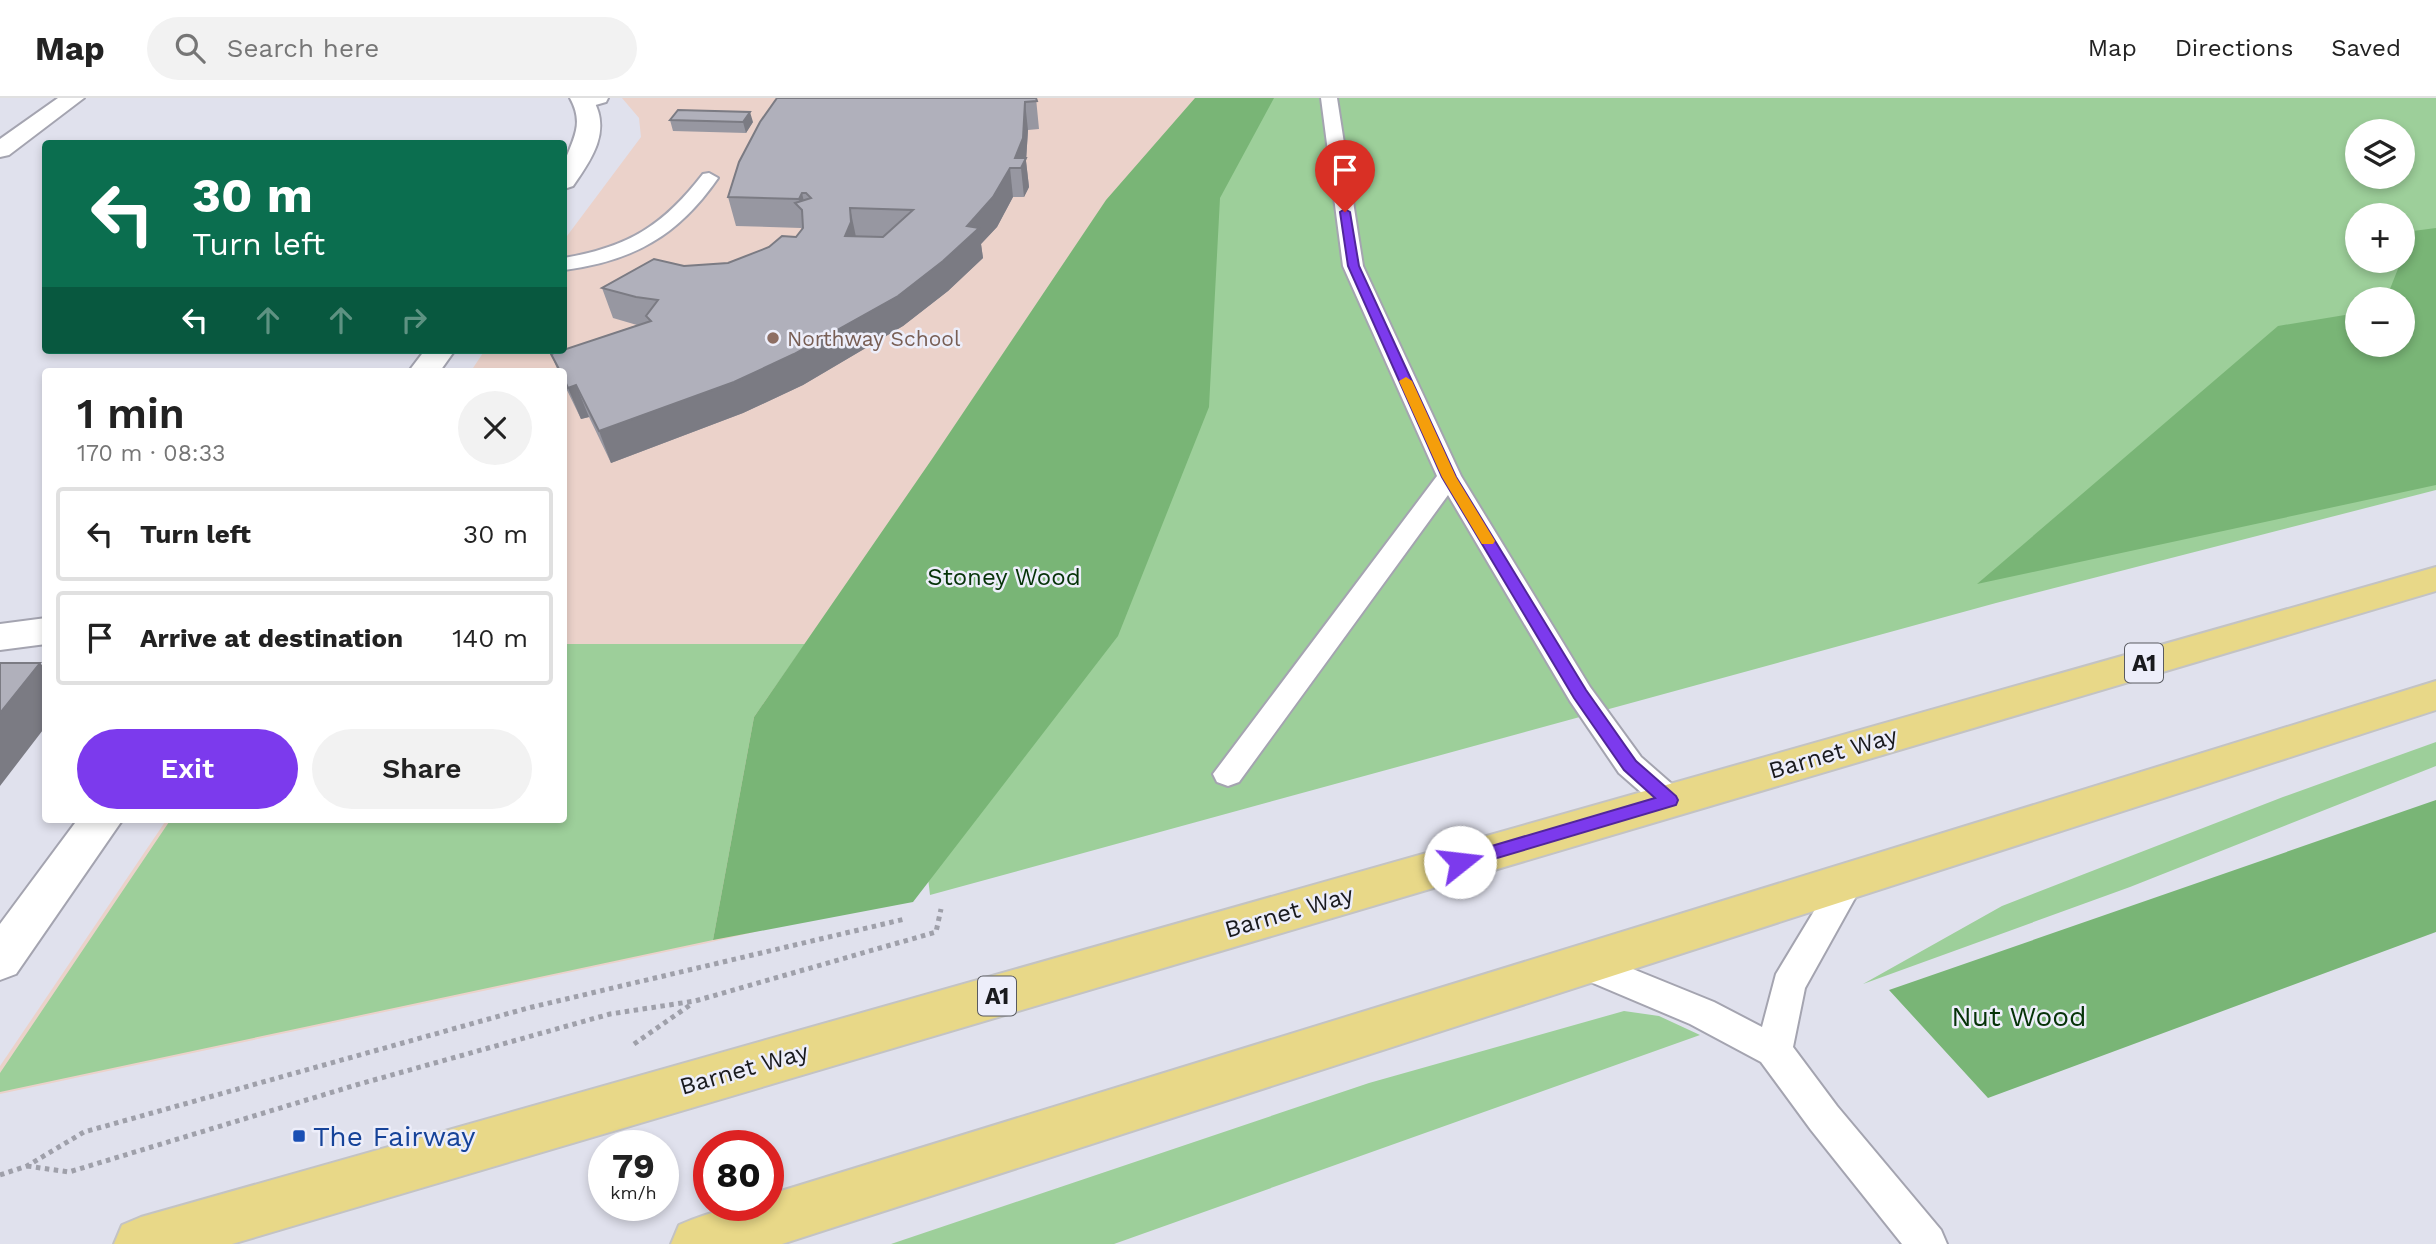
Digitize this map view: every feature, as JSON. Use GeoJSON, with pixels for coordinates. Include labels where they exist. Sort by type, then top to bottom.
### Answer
{"type":"FeatureCollection","features":[{"type":"Feature","properties":{"kind":"highway","name":"Barnet Way"},"geometry":{"type":"LineString","coordinates":[[142,1244],[2436,579]]}},
{"type":"Feature","properties":{"kind":"highway"},"geometry":{"type":"LineString","coordinates":[[698,1244],[2436,695]]}},
{"type":"Feature","properties":{"kind":"street"},"geometry":{"type":"LineString","coordinates":[[0,149],[73,98]]}},
{"type":"Feature","properties":{"kind":"street"},"geometry":{"type":"LineString","coordinates":[[567,176],[586,147],[591,125],[589,100]]}},
{"type":"Feature","properties":{"kind":"street"},"geometry":{"type":"LineString","coordinates":[[426,368],[437,354]]}},
{"type":"Feature","properties":{"kind":"street"},"geometry":{"type":"LineString","coordinates":[[0,637],[42,632]]}},
{"type":"Feature","properties":{"kind":"street"},"geometry":{"type":"LineString","coordinates":[[0,960],[99,823]]}},
{"type":"Feature","properties":{"kind":"lane"},"geometry":{"type":"LineString","coordinates":[[1329,98],[1353,266],[1449,477],[1580,694],[1630,765],[1670,800]]}},
{"type":"Feature","properties":{"kind":"lane"},"geometry":{"type":"LineString","coordinates":[[567,263],[640,243],[672,224],[692,204],[709,178]]}},
{"type":"Feature","properties":{"kind":"lane"},"geometry":{"type":"LineString","coordinates":[[1228,774],[1449,477]]}},
{"type":"Feature","properties":{"kind":"lane"},"geometry":{"type":"LineString","coordinates":[[1774,1051],[1788,985],[1848,882]]}},
{"type":"Feature","properties":{"kind":"lane"},"geometry":{"type":"LineString","coordinates":[[1586,965],[1702,1013],[1774,1051],[1824,1118],[1927,1244]]}},
{"type":"Feature","properties":{"kind":"path"},"geometry":{"type":"LineString","coordinates":[[27,1166],[69,1172],[356,1085],[610,1014],[695,1001],[936,932],[941,909]]}},
{"type":"Feature","properties":{"kind":"path"},"geometry":{"type":"LineString","coordinates":[[0,1175],[27,1166],[84,1132],[528,1008],[905,919]]}},
{"type":"Feature","properties":{"kind":"shaded area"},"geometry":{"type":"Polygon","coordinates":[[[622,98],[1222,98],[909,896],[703,944],[0,1094],[0,1066],[164,823],[567,823],[567,368],[473,368],[482,354],[567,354],[567,236],[641,137],[639,118],[622,98]]]}},
{"type":"Feature","properties":{"kind":"green space","name":"Stoney Wood"},"geometry":{"type":"Polygon","coordinates":[[[1195,98],[1274,98],[1220,198],[1209,407],[1118,636],[913,902],[713,940],[754,717],[1106,200],[1195,98]]]}},
{"type":"Feature","properties":{"kind":"green space"},"geometry":{"type":"Polygon","coordinates":[[[1222,98],[2436,98],[2436,490],[1996,603],[930,895],[927,869],[1222,98]]]}},
{"type":"Feature","properties":{"kind":"green space"},"geometry":{"type":"Polygon","coordinates":[[[2436,228],[2436,485],[1977,584],[2278,326],[2345,315],[2345,357],[2415,357],[2415,287],[2391,287],[2396,273],[2415,273],[2415,231],[2436,228]]]}},
{"type":"Feature","properties":{"kind":"green space"},"geometry":{"type":"Polygon","coordinates":[[[567,644],[805,644],[754,717],[713,940],[0,1092],[0,1073],[168,823],[567,823],[567,644]]]}},
{"type":"Feature","properties":{"kind":"green space"},"geometry":{"type":"Polygon","coordinates":[[[2436,742],[2436,766],[2130,887],[1863,984],[2002,906],[2283,797],[2436,742]]]}},
{"type":"Feature","properties":{"kind":"green space","name":"Nut Wood"},"geometry":{"type":"Polygon","coordinates":[[[2436,800],[2436,932],[1988,1098],[1889,990],[2436,800]]]}},
{"type":"Feature","properties":{"kind":"green space"},"geometry":{"type":"Polygon","coordinates":[[[1624,1011],[1659,1016],[1700,1035],[1114,1244],[891,1244],[1369,1083],[1624,1011]]]}},
{"type":"Feature","properties":{"kind":"building"},"geometry":{"type":"Polygon","coordinates":[[[777,98],[1036,98],[1037,101],[1025,102],[1023,138],[1015,158],[1026,158],[1021,168],[1010,168],[993,197],[967,226],[979,228],[943,261],[898,296],[794,354],[734,382],[599,431],[576,385],[568,388],[567,368],[558,368],[551,354],[567,354],[567,349],[651,321],[646,316],[658,300],[602,288],[654,259],[684,266],[728,263],[769,247],[782,236],[796,237],[803,228],[802,210],[795,203],[811,198],[806,193],[802,193],[799,199],[728,197],[739,162],[760,122],[777,98]],[[850,208],[851,222],[845,236],[883,237],[913,210],[850,208]]]}},
{"type":"Feature","properties":{"kind":"building"},"geometry":{"type":"Polygon","coordinates":[[[678,110],[750,112],[743,122],[670,120],[678,110]]]}},
{"type":"Feature","properties":{"kind":"building"},"geometry":{"type":"Polygon","coordinates":[[[0,663],[40,663],[0,713],[0,663]]]}},
{"type":"Feature","properties":{"kind":"slow traffic"},"geometry":{"type":"LineString","coordinates":[[1406,381],[1449,477],[1487,541]]}},
{"type":"Feature","properties":{"kind":"place","name":"Northway School"},"geometry":{"type":"Point","coordinates":[773,338]}},
{"type":"Feature","properties":{"kind":"place","name":"The Fairway"},"geometry":{"type":"Point","coordinates":[299,1136]}},
{"type":"Feature","properties":{"kind":"route"},"geometry":{"type":"LineString","coordinates":[[1345,212],[1353,266],[1449,477],[1580,694],[1630,765],[1670,800],[1460,862]]}}]}
